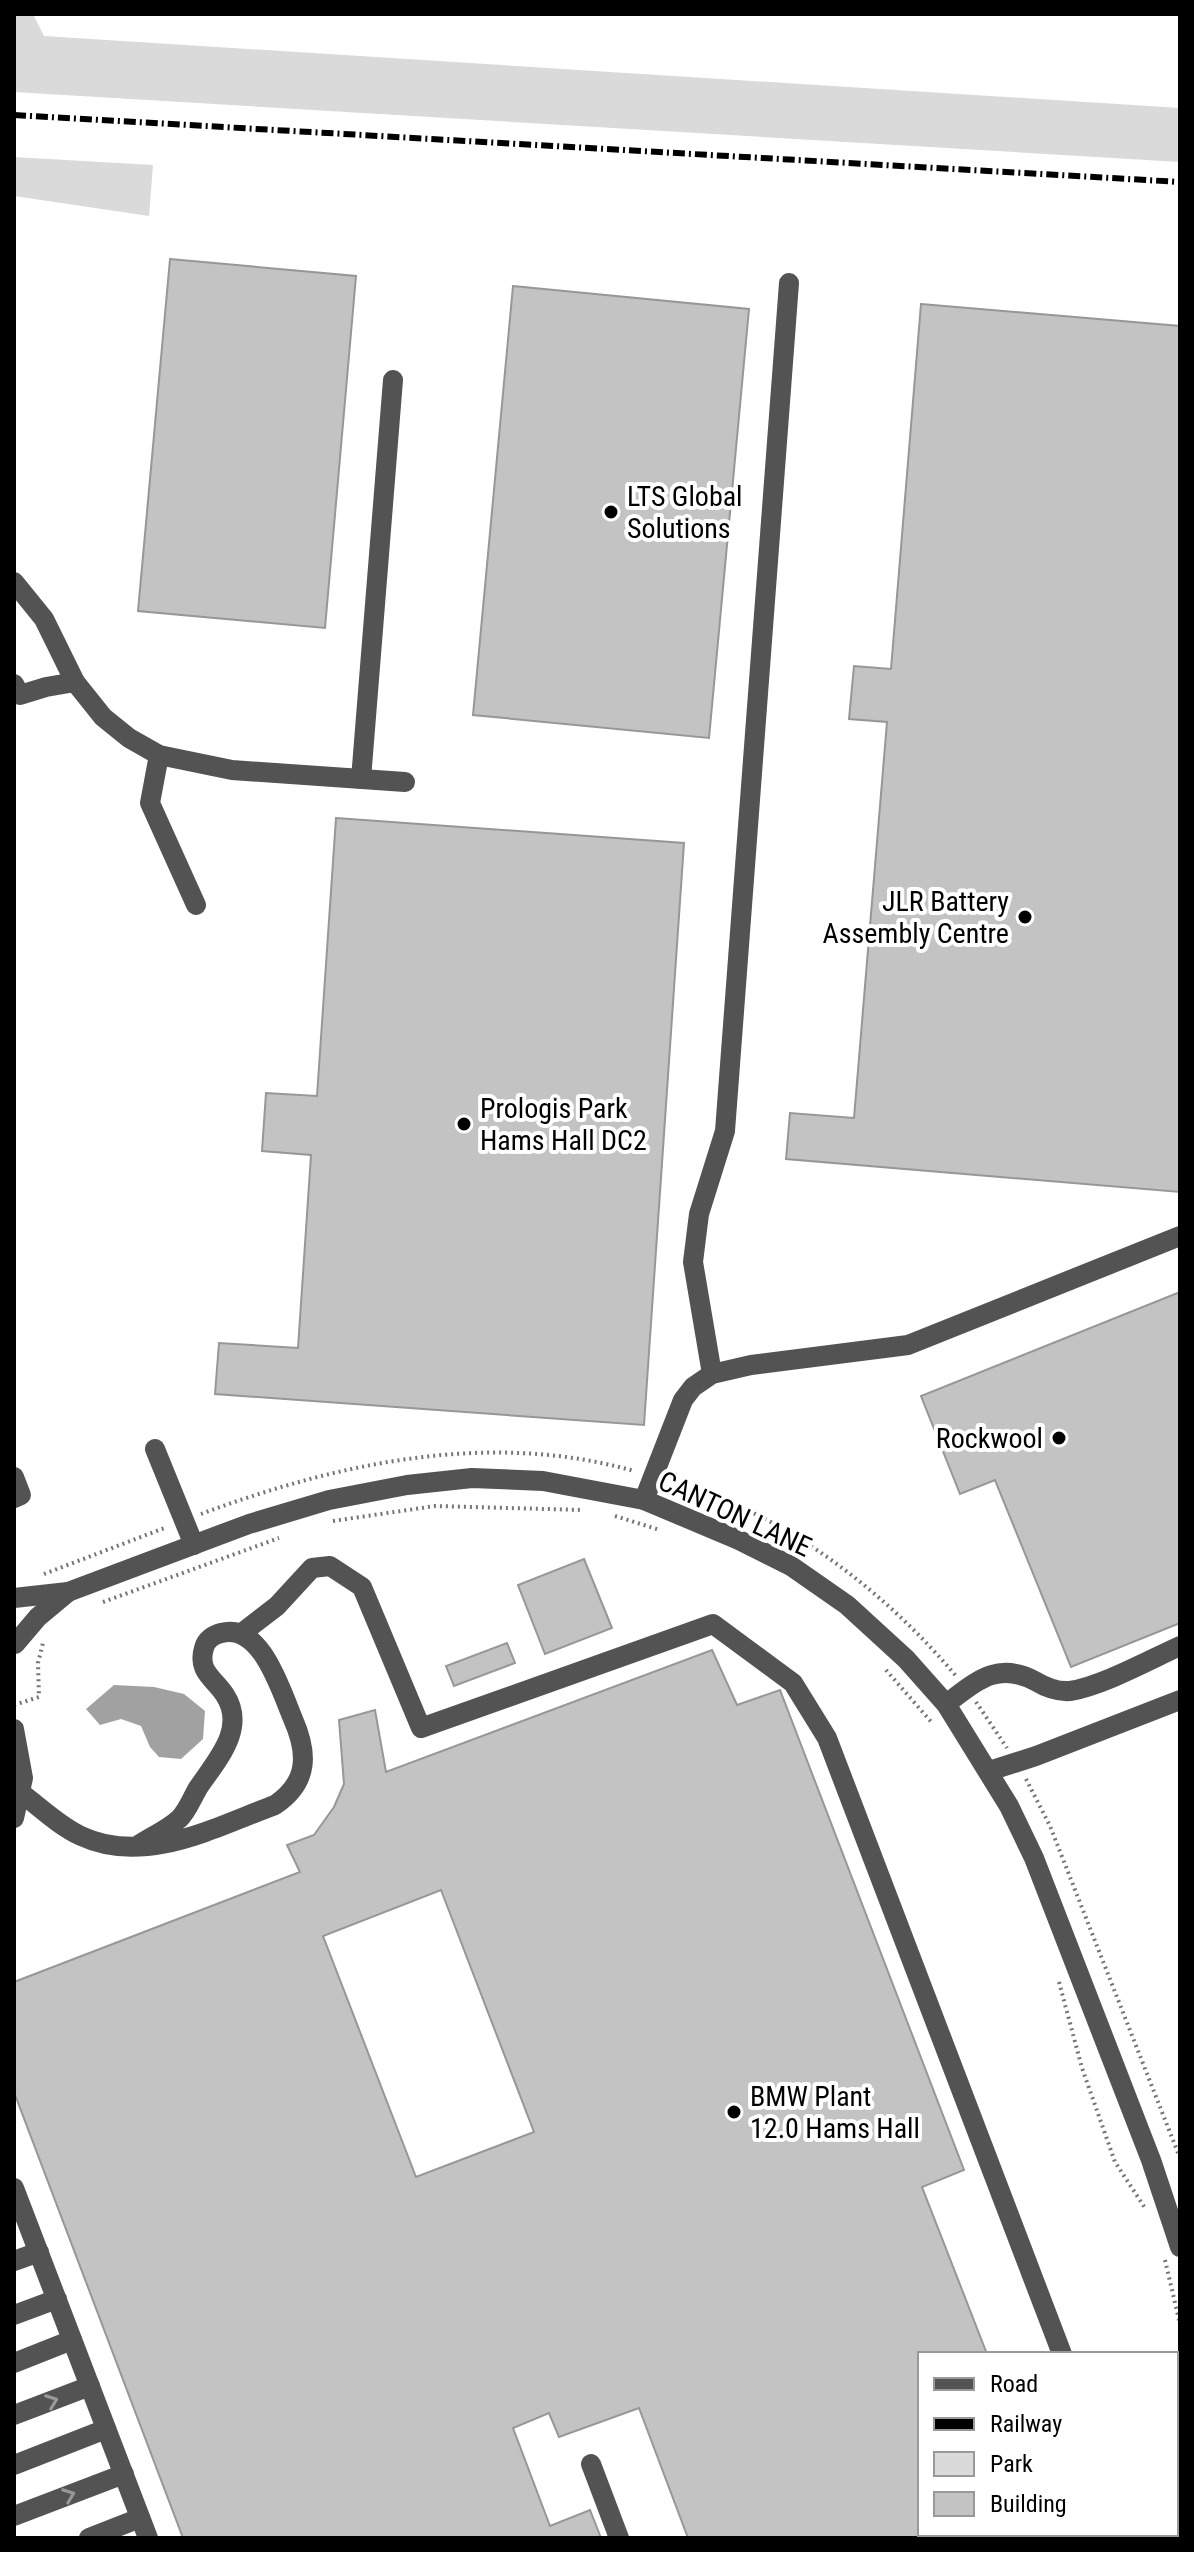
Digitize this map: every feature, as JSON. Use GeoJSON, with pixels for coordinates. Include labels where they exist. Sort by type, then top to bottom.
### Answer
{"type":"FeatureCollection","features":[{"type":"Feature","properties":{"kind":"street"},"geometry":{"type":"LineString","coordinates":[[712,1374],[693,1262],[699,1214],[725,1131],[789,283]]}},
{"type":"Feature","properties":{"kind":"street"},"geometry":{"type":"LineString","coordinates":[[361,779],[393,380]]}},
{"type":"Feature","properties":{"kind":"street"},"geometry":{"type":"LineString","coordinates":[[14,582],[44,619],[75,682],[103,717],[129,738],[159,755],[232,770],[405,782]]}},
{"type":"Feature","properties":{"kind":"street"},"geometry":{"type":"LineString","coordinates":[[14,684],[20,695],[75,682]]}},
{"type":"Feature","properties":{"kind":"street"},"geometry":{"type":"LineString","coordinates":[[159,755],[150,803],[196,905]]}},
{"type":"Feature","properties":{"kind":"street"},"geometry":{"type":"LineString","coordinates":[[644,1500],[683,1400],[693,1387],[712,1374],[751,1365],[908,1345],[1180,1236]]}},
{"type":"Feature","properties":{"kind":"street"},"geometry":{"type":"LineString","coordinates":[[155,1449],[194,1545]]}},
{"type":"Feature","properties":{"kind":"street"},"geometry":{"type":"LineString","coordinates":[[14,1477],[21,1495],[14,1498]]}},
{"type":"Feature","properties":{"kind":"street","name":"CANTON LANE"},"geometry":{"type":"LineString","coordinates":[[14,1598],[68,1592],[249,1524],[329,1500],[459,1479],[543,1481],[644,1500],[739,1540],[791,1566],[847,1605],[906,1659],[946,1704],[1009,1806],[1034,1858],[1151,2160],[1172,2252]]}},
{"type":"Feature","properties":{"kind":"street"},"geometry":{"type":"LineString","coordinates":[[242,1633],[277,1606],[312,1568],[330,1566],[362,1587],[421,1728],[713,1624],[793,1683],[827,1738],[1061,2352]]}},
{"type":"Feature","properties":{"kind":"street","name":"CANTON LANE"},"geometry":{"type":"LineString","coordinates":[[14,1640],[68,1592]]}},
{"type":"Feature","properties":{"kind":"street"},"geometry":{"type":"LineString","coordinates":[[21,1793],[79,1835],[110,1846],[137,1846],[167,1845],[275,1805],[288,1796],[302,1771],[304,1756],[301,1737],[268,1661],[255,1643],[242,1633],[229,1631],[216,1634],[206,1641],[203,1651],[202,1664],[207,1676],[225,1695],[233,1714],[228,1743],[180,1818],[137,1846]]}},
{"type":"Feature","properties":{"kind":"street"},"geometry":{"type":"LineString","coordinates":[[946,1704],[977,1681],[1000,1671],[1019,1673],[1048,1688],[1067,1691],[1085,1687],[1180,1646]]}},
{"type":"Feature","properties":{"kind":"street"},"geometry":{"type":"LineString","coordinates":[[989,1771],[1180,1700]]}},
{"type":"Feature","properties":{"kind":"street"},"geometry":{"type":"LineString","coordinates":[[14,1729],[22,1768],[21,1793],[14,1818]]}},
{"type":"Feature","properties":{"kind":"street"},"geometry":{"type":"LineString","coordinates":[[14,2188],[18,2210],[39,2252],[148,2538]]}},
{"type":"Feature","properties":{"kind":"street"},"geometry":{"type":"LineString","coordinates":[[14,2261],[39,2252]]}},
{"type":"Feature","properties":{"kind":"street"},"geometry":{"type":"LineString","coordinates":[[14,2315],[57,2299]]}},
{"type":"Feature","properties":{"kind":"street"},"geometry":{"type":"LineString","coordinates":[[14,2363],[72,2340]]}},
{"type":"Feature","properties":{"kind":"street"},"geometry":{"type":"LineString","coordinates":[[14,2415],[90,2386]]}},
{"type":"Feature","properties":{"kind":"street"},"geometry":{"type":"LineString","coordinates":[[14,2465],[106,2429]]}},
{"type":"Feature","properties":{"kind":"street"},"geometry":{"type":"LineString","coordinates":[[591,2464],[619,2538]]}},
{"type":"Feature","properties":{"kind":"street"},"geometry":{"type":"LineString","coordinates":[[14,2516],[124,2474]]}},
{"type":"Feature","properties":{"kind":"street"},"geometry":{"type":"LineString","coordinates":[[89,2538],[140,2518]]}},
{"type":"Feature","properties":{"kind":"path"},"geometry":{"type":"LineString","coordinates":[[40,1575],[232,1503],[360,1467],[417,1456],[492,1453],[553,1456],[609,1464],[732,1504],[788,1532],[823,1554],[913,1628],[966,1689],[1016,1762],[1050,1826],[1180,2158]]}},
{"type":"Feature","properties":{"kind":"path"},"geometry":{"type":"LineString","coordinates":[[331,1522],[435,1506],[596,1510]]}},
{"type":"Feature","properties":{"kind":"path"},"geometry":{"type":"LineString","coordinates":[[609,1515],[664,1531]]}},
{"type":"Feature","properties":{"kind":"path"},"geometry":{"type":"LineString","coordinates":[[96,1605],[287,1535]]}},
{"type":"Feature","properties":{"kind":"path"},"geometry":{"type":"LineString","coordinates":[[14,1705],[39,1697],[38,1663],[47,1634]]}},
{"type":"Feature","properties":{"kind":"path"},"geometry":{"type":"LineString","coordinates":[[883,1666],[933,1723],[940,1736]]}},
{"type":"Feature","properties":{"kind":"path"},"geometry":{"type":"LineString","coordinates":[[1057,1972],[1082,2068],[1115,2162],[1151,2218]]}},
{"type":"Feature","properties":{"kind":"path"},"geometry":{"type":"LineString","coordinates":[[1172,2252],[1180,2324]]}},
{"type":"Feature","properties":{"kind":"green space"},"geometry":{"type":"Polygon","coordinates":[[[14,14],[33,14],[44,36],[1180,108],[1180,162],[14,92],[14,14]]]}},
{"type":"Feature","properties":{"kind":"green space"},"geometry":{"type":"Polygon","coordinates":[[[14,157],[153,165],[149,216],[14,196],[14,157]]]}},
{"type":"Feature","properties":{"kind":"shaded area"},"geometry":{"type":"Polygon","coordinates":[[[114,1685],[154,1687],[184,1694],[205,1711],[203,1739],[181,1759],[159,1757],[150,1747],[141,1726],[121,1719],[100,1725],[86,1709],[114,1685]]]}},
{"type":"Feature","properties":{"kind":"building"},"geometry":{"type":"Polygon","coordinates":[[[170,259],[356,276],[325,628],[138,611],[170,259]]]}},
{"type":"Feature","properties":{"kind":"building","name":"LTS Global Solutions"},"geometry":{"type":"Polygon","coordinates":[[[513,286],[749,309],[709,738],[473,715],[513,286]]]}},
{"type":"Feature","properties":{"kind":"building","name":"JLR Battery Assembly Centre"},"geometry":{"type":"Polygon","coordinates":[[[921,304],[1180,326],[1180,1192],[786,1159],[790,1113],[854,1118],[887,722],[849,719],[854,666],[891,669],[921,304]]]}},
{"type":"Feature","properties":{"kind":"building","name":"Prologis Park Hams Hall DC2"},"geometry":{"type":"Polygon","coordinates":[[[336,818],[684,843],[644,1425],[215,1394],[219,1343],[298,1348],[311,1155],[262,1151],[266,1093],[317,1096],[336,818]]]}},
{"type":"Feature","properties":{"kind":"building","name":"Rockwool"},"geometry":{"type":"Polygon","coordinates":[[[1180,1292],[1180,1623],[1071,1667],[995,1480],[960,1494],[921,1396],[1180,1292]]]}},
{"type":"Feature","properties":{"kind":"building"},"geometry":{"type":"Polygon","coordinates":[[[584,1559],[612,1628],[545,1654],[518,1585],[584,1559]]]}},
{"type":"Feature","properties":{"kind":"building"},"geometry":{"type":"Polygon","coordinates":[[[507,1643],[515,1663],[454,1686],[446,1666],[507,1643]]]}},
{"type":"Feature","properties":{"kind":"building","name":"BMW Plant 12.0 Hams Hall"},"geometry":{"type":"Polygon","coordinates":[[[712,1650],[737,1705],[780,1690],[964,2170],[922,2187],[986,2352],[918,2352],[920,2538],[688,2538],[639,2408],[559,2437],[549,2413],[513,2428],[550,2526],[590,2510],[601,2538],[183,2538],[14,2092],[14,1982],[300,1872],[287,1845],[314,1835],[334,1807],[344,1784],[339,1720],[375,1710],[386,1772],[712,1650]],[[441,1890],[323,1936],[416,2177],[534,2132],[441,1890]]]}},
{"type":"Feature","properties":{"kind":"railway"},"geometry":{"type":"LineString","coordinates":[[14,115],[1180,182]]}},
{"type":"Feature","properties":{"kind":"place","name":"LTS Global Solutions"},"geometry":{"type":"Point","coordinates":[611,512]}},
{"type":"Feature","properties":{"kind":"place","name":"JLR Battery Assembly Centre"},"geometry":{"type":"Point","coordinates":[1025,917]}},
{"type":"Feature","properties":{"kind":"place","name":"Prologis Park Hams Hall DC2"},"geometry":{"type":"Point","coordinates":[464,1124]}},
{"type":"Feature","properties":{"kind":"place","name":"Rockwool"},"geometry":{"type":"Point","coordinates":[1059,1438]}},
{"type":"Feature","properties":{"kind":"place","name":"BMW Plant 12.0 Hams Hall"},"geometry":{"type":"Point","coordinates":[734,2112]}}]}
